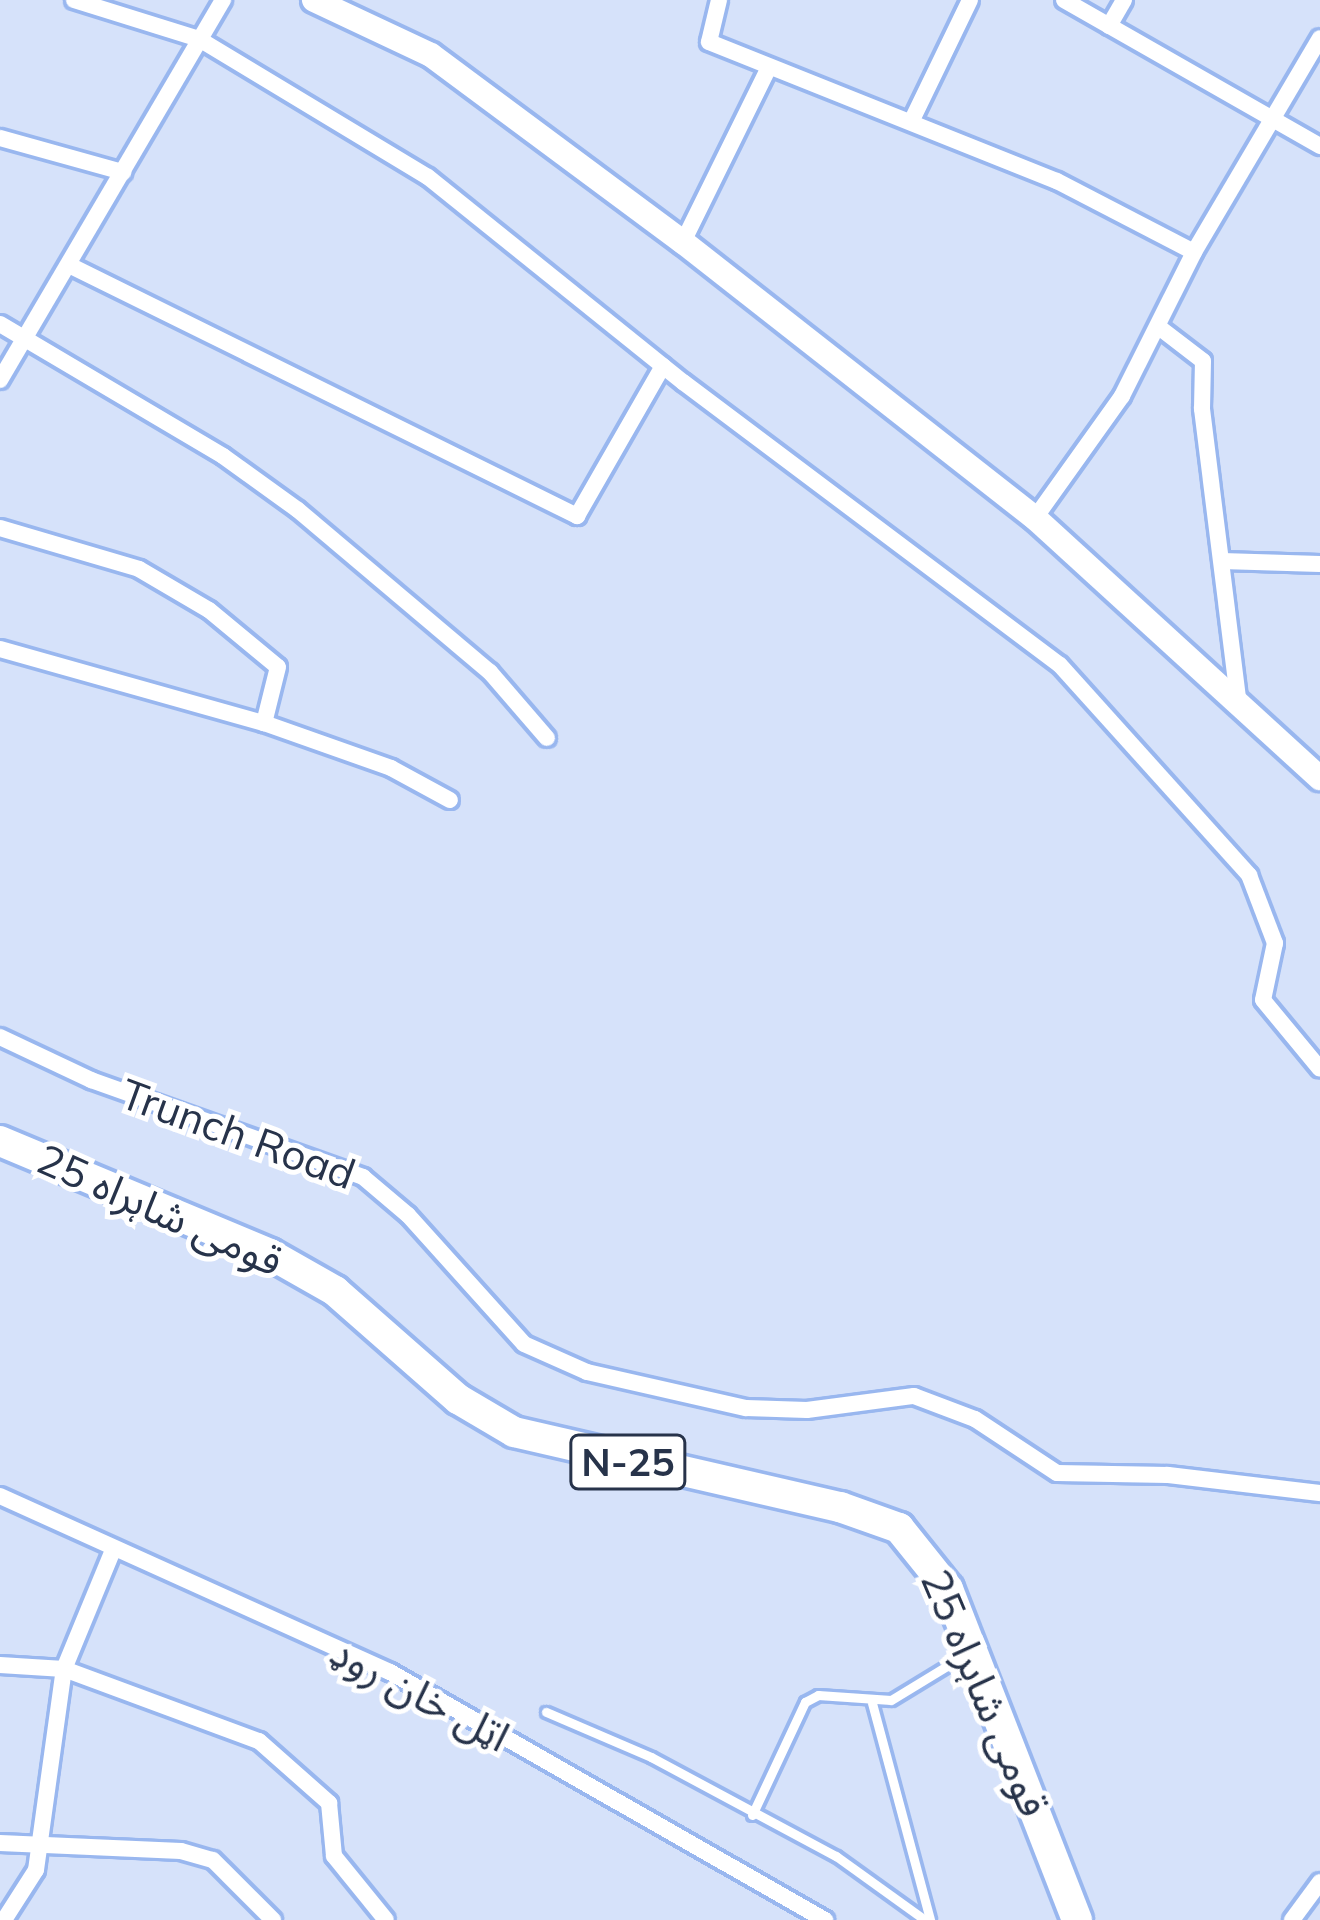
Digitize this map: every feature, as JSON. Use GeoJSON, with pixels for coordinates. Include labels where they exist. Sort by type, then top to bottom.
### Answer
{"type":"FeatureCollection","features":[{"type":"Feature","properties":{"kind":"highway","name":"قومی شاہراہ 25"},"geometry":{"type":"LineString","coordinates":[[0,1141],[183,1212],[286,1263],[335,1291],[458,1399],[514,1432],[840,1507],[899,1528],[948,1588],[1078,1920]]}},
{"type":"Feature","properties":{"kind":"street"},"geometry":{"type":"LineString","coordinates":[[74,0],[199,39],[428,177],[663,366],[1090,696],[1249,875],[1275,943],[1263,1000],[1320,1069]]}},
{"type":"Feature","properties":{"kind":"street"},"geometry":{"type":"LineString","coordinates":[[0,380],[223,0]]}},
{"type":"Feature","properties":{"kind":"street"},"geometry":{"type":"LineString","coordinates":[[314,0],[431,55],[683,242],[1035,518],[1320,778]]}},
{"type":"Feature","properties":{"kind":"street"},"geometry":{"type":"LineString","coordinates":[[719,0],[710,42],[1057,181],[1194,252]]}},
{"type":"Feature","properties":{"kind":"street"},"geometry":{"type":"LineString","coordinates":[[912,120],[970,0]]}},
{"type":"Feature","properties":{"kind":"street"},"geometry":{"type":"LineString","coordinates":[[1064,0],[1320,146]]}},
{"type":"Feature","properties":{"kind":"street"},"geometry":{"type":"LineString","coordinates":[[1108,26],[1124,0]]}},
{"type":"Feature","properties":{"kind":"street"},"geometry":{"type":"LineString","coordinates":[[1035,518],[1123,396],[1194,252],[1320,38]]}},
{"type":"Feature","properties":{"kind":"street"},"geometry":{"type":"LineString","coordinates":[[683,242],[769,67]]}},
{"type":"Feature","properties":{"kind":"street"},"geometry":{"type":"LineString","coordinates":[[0,138],[123,172]]}},
{"type":"Feature","properties":{"kind":"street"},"geometry":{"type":"LineString","coordinates":[[69,265],[578,516],[663,366]]}},
{"type":"Feature","properties":{"kind":"street"},"geometry":{"type":"LineString","coordinates":[[0,324],[223,456],[298,510],[490,672],[547,738]]}},
{"type":"Feature","properties":{"kind":"street"},"geometry":{"type":"LineString","coordinates":[[1160,328],[1203,361],[1239,704]]}},
{"type":"Feature","properties":{"kind":"street"},"geometry":{"type":"LineString","coordinates":[[0,528],[139,569],[209,610],[278,668],[264,723]]}},
{"type":"Feature","properties":{"kind":"street"},"geometry":{"type":"LineString","coordinates":[[1222,561],[1320,564]]}},
{"type":"Feature","properties":{"kind":"street"},"geometry":{"type":"LineString","coordinates":[[0,649],[264,723],[391,768],[450,800]]}},
{"type":"Feature","properties":{"kind":"street","name":"Trunch Road"},"geometry":{"type":"LineString","coordinates":[[0,1036],[91,1080],[363,1177],[408,1215],[524,1344],[609,1379],[746,1408],[806,1411],[914,1396],[975,1419],[1057,1473],[1168,1475],[1320,1492]]}},
{"type":"Feature","properties":{"kind":"street","name":"اټل خان روډ"},"geometry":{"type":"LineString","coordinates":[[0,1496],[390,1672],[825,1920]]}},
{"type":"Feature","properties":{"kind":"street"},"geometry":{"type":"LineString","coordinates":[[4,1920],[32,1880],[64,1669],[113,1550]]}},
{"type":"Feature","properties":{"kind":"street"},"geometry":{"type":"LineString","coordinates":[[0,1665],[64,1669],[259,1742],[329,1803],[334,1856],[386,1920]]}},
{"type":"Feature","properties":{"kind":"street"},"geometry":{"type":"LineString","coordinates":[[0,1843],[36,1842],[213,1860],[273,1920]]}},
{"type":"Feature","properties":{"kind":"street"},"geometry":{"type":"LineString","coordinates":[[1292,1920],[1320,1882]]}},
{"type":"Feature","properties":{"kind":"lane"},"geometry":{"type":"LineString","coordinates":[[752,1815],[805,1702],[818,1695],[872,1703],[891,1700],[975,1649]]}},
{"type":"Feature","properties":{"kind":"lane"},"geometry":{"type":"LineString","coordinates":[[872,1703],[928,1920]]}},
{"type":"Feature","properties":{"kind":"lane"},"geometry":{"type":"LineString","coordinates":[[546,1712],[651,1757],[836,1856],[928,1920]]}}]}
